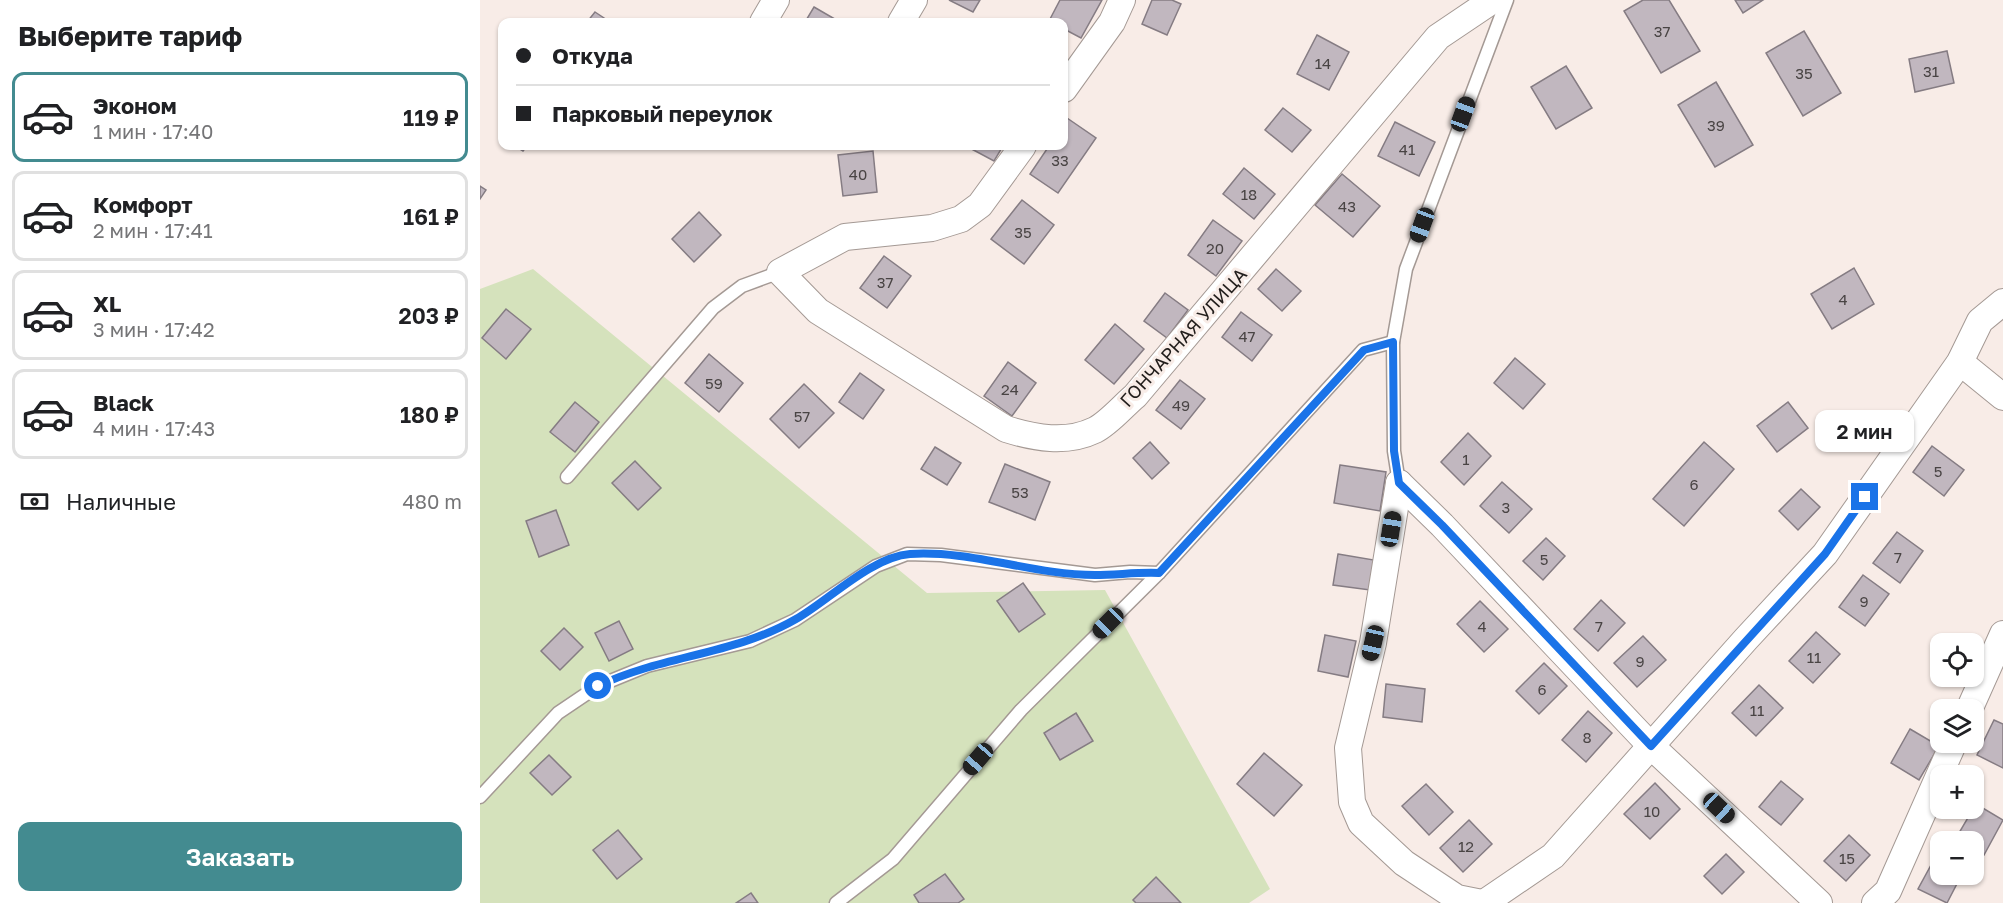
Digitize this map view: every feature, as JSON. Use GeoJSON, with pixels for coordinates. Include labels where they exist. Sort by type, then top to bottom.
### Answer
{"type":"FeatureCollection","features":[{"type":"Feature","properties":{"kind":"street"},"geometry":{"type":"LineString","coordinates":[[765,18],[776,0]]}},
{"type":"Feature","properties":{"kind":"street"},"geometry":{"type":"LineString","coordinates":[[903,18],[914,0]]}},
{"type":"Feature","properties":{"kind":"street"},"geometry":{"type":"LineString","coordinates":[[1068,83],[1112,22],[1122,0]]}},
{"type":"Feature","properties":{"kind":"street","name":"ГОНЧАРНАЯ УЛИЦА"},"geometry":{"type":"LineString","coordinates":[[780,272],[818,311],[1006,429],[1035,438],[1065,439],[1096,430],[1134,396],[1438,36],[1493,0]]}},
{"type":"Feature","properties":{"kind":"street"},"geometry":{"type":"LineString","coordinates":[[780,272],[845,237],[932,228],[961,219],[980,205],[1020,150]]}},
{"type":"Feature","properties":{"kind":"street"},"geometry":{"type":"LineString","coordinates":[[1399,483],[1373,643],[1348,748],[1352,802],[1361,823],[1404,863],[1457,898],[1483,903],[1554,856],[1825,554],[1960,362],[1980,321],[2003,302]]}},
{"type":"Feature","properties":{"kind":"street"},"geometry":{"type":"LineString","coordinates":[[1960,362],[2003,397]]}},
{"type":"Feature","properties":{"kind":"street"},"geometry":{"type":"LineString","coordinates":[[1399,483],[1442,525],[1651,746],[1819,903]]}},
{"type":"Feature","properties":{"kind":"street"},"geometry":{"type":"LineString","coordinates":[[1974,699],[2003,633]]}},
{"type":"Feature","properties":{"kind":"street"},"geometry":{"type":"LineString","coordinates":[[1882,897],[1949,753]]}},
{"type":"Feature","properties":{"kind":"lane"},"geometry":{"type":"LineString","coordinates":[[1399,483],[1394,451],[1393,342],[1406,269],[1507,0]]}},
{"type":"Feature","properties":{"kind":"lane"},"geometry":{"type":"LineString","coordinates":[[567,477],[713,308],[742,286],[780,272]]}},
{"type":"Feature","properties":{"kind":"lane"},"geometry":{"type":"LineString","coordinates":[[836,903],[893,859],[1021,710],[1159,573],[1364,350],[1393,342]]}},
{"type":"Feature","properties":{"kind":"lane"},"geometry":{"type":"LineString","coordinates":[[480,797],[558,713],[598,686],[646,666],[750,641],[795,620],[876,566],[907,554],[941,555],[1095,575],[1159,573]]}},
{"type":"Feature","properties":{"kind":"green space"},"geometry":{"type":"Polygon","coordinates":[[[533,269],[927,593],[1105,590],[1270,889],[1249,903],[480,903],[480,289],[533,269]]]}},
{"type":"Feature","properties":{"kind":"building"},"geometry":{"type":"Polygon","coordinates":[[[949,0],[980,0],[973,12],[949,0]]]}},
{"type":"Feature","properties":{"kind":"building"},"geometry":{"type":"Polygon","coordinates":[[[1060,0],[1102,0],[1081,38],[1068,31],[1068,18],[1051,18],[1060,0]]]}},
{"type":"Feature","properties":{"kind":"building"},"geometry":{"type":"Polygon","coordinates":[[[1152,0],[1172,0],[1181,4],[1167,35],[1142,24],[1152,0]]]}},
{"type":"Feature","properties":{"kind":"building"},"geometry":{"type":"Polygon","coordinates":[[[1643,0],[1669,0],[1700,51],[1661,73],[1624,11],[1643,0]]]}},
{"type":"Feature","properties":{"kind":"building"},"geometry":{"type":"Polygon","coordinates":[[[1735,0],[1763,0],[1743,13],[1735,0]]]}},
{"type":"Feature","properties":{"kind":"building"},"geometry":{"type":"Polygon","coordinates":[[[814,7],[833,18],[807,18],[814,7]]]}},
{"type":"Feature","properties":{"kind":"building"},"geometry":{"type":"Polygon","coordinates":[[[595,12],[604,18],[590,18],[595,12]]]}},
{"type":"Feature","properties":{"kind":"building"},"geometry":{"type":"Polygon","coordinates":[[[1804,31],[1841,93],[1803,116],[1766,53],[1804,31]]]}},
{"type":"Feature","properties":{"kind":"building"},"geometry":{"type":"Polygon","coordinates":[[[1317,35],[1349,52],[1329,90],[1297,74],[1317,35]]]}},
{"type":"Feature","properties":{"kind":"building"},"geometry":{"type":"Polygon","coordinates":[[[1947,51],[1954,83],[1915,92],[1909,59],[1947,51]]]}},
{"type":"Feature","properties":{"kind":"building"},"geometry":{"type":"Polygon","coordinates":[[[1566,66],[1592,108],[1556,129],[1531,87],[1566,66]]]}},
{"type":"Feature","properties":{"kind":"building"},"geometry":{"type":"Polygon","coordinates":[[[1716,82],[1753,145],[1715,167],[1678,105],[1716,82]]]}},
{"type":"Feature","properties":{"kind":"building"},"geometry":{"type":"Polygon","coordinates":[[[1283,108],[1311,130],[1292,152],[1265,130],[1283,108]]]}},
{"type":"Feature","properties":{"kind":"building"},"geometry":{"type":"Polygon","coordinates":[[[1068,119],[1096,138],[1058,193],[1030,174],[1046,150],[1068,150],[1068,119]]]}},
{"type":"Feature","properties":{"kind":"building"},"geometry":{"type":"Polygon","coordinates":[[[1395,122],[1435,142],[1419,176],[1378,156],[1395,122]]]}},
{"type":"Feature","properties":{"kind":"building"},"geometry":{"type":"Polygon","coordinates":[[[973,150],[1001,150],[994,161],[973,150]]]}},
{"type":"Feature","properties":{"kind":"building"},"geometry":{"type":"Polygon","coordinates":[[[873,151],[877,192],[843,196],[838,155],[873,151]]]}},
{"type":"Feature","properties":{"kind":"building"},"geometry":{"type":"Polygon","coordinates":[[[1244,168],[1275,194],[1254,219],[1223,194],[1244,168]]]}},
{"type":"Feature","properties":{"kind":"building"},"geometry":{"type":"Polygon","coordinates":[[[1342,174],[1380,206],[1353,237],[1315,205],[1342,174]]]}},
{"type":"Feature","properties":{"kind":"building"},"geometry":{"type":"Polygon","coordinates":[[[480,186],[486,190],[480,199],[480,186]]]}},
{"type":"Feature","properties":{"kind":"building"},"geometry":{"type":"Polygon","coordinates":[[[1022,200],[1054,225],[1024,264],[991,239],[1022,200]]]}},
{"type":"Feature","properties":{"kind":"building"},"geometry":{"type":"Polygon","coordinates":[[[699,212],[721,235],[694,262],[672,239],[699,212]]]}},
{"type":"Feature","properties":{"kind":"building"},"geometry":{"type":"Polygon","coordinates":[[[1213,220],[1242,241],[1216,276],[1188,255],[1213,220]]]}},
{"type":"Feature","properties":{"kind":"building"},"geometry":{"type":"Polygon","coordinates":[[[884,256],[911,276],[887,308],[860,288],[884,256]]]}},
{"type":"Feature","properties":{"kind":"building"},"geometry":{"type":"Polygon","coordinates":[[[1854,268],[1874,304],[1832,329],[1811,294],[1854,268]]]}},
{"type":"Feature","properties":{"kind":"building"},"geometry":{"type":"Polygon","coordinates":[[[1276,269],[1301,291],[1282,311],[1258,289],[1276,269]]]}},
{"type":"Feature","properties":{"kind":"building"},"geometry":{"type":"Polygon","coordinates":[[[1165,293],[1188,310],[1167,338],[1144,321],[1165,293]]]}},
{"type":"Feature","properties":{"kind":"building"},"geometry":{"type":"Polygon","coordinates":[[[506,309],[531,329],[506,359],[482,338],[506,309]]]}},
{"type":"Feature","properties":{"kind":"building"},"geometry":{"type":"Polygon","coordinates":[[[1241,312],[1272,335],[1252,361],[1222,337],[1241,312]]]}},
{"type":"Feature","properties":{"kind":"building"},"geometry":{"type":"Polygon","coordinates":[[[1115,324],[1144,349],[1114,384],[1085,360],[1115,324]]]}},
{"type":"Feature","properties":{"kind":"building"},"geometry":{"type":"Polygon","coordinates":[[[709,354],[743,383],[719,412],[685,383],[709,354]]]}},
{"type":"Feature","properties":{"kind":"building"},"geometry":{"type":"Polygon","coordinates":[[[1515,358],[1545,384],[1523,409],[1494,383],[1515,358]]]}},
{"type":"Feature","properties":{"kind":"building"},"geometry":{"type":"Polygon","coordinates":[[[1008,362],[1036,383],[1012,416],[984,396],[1008,362]]]}},
{"type":"Feature","properties":{"kind":"building"},"geometry":{"type":"Polygon","coordinates":[[[860,373],[884,390],[863,419],[839,402],[860,373]]]}},
{"type":"Feature","properties":{"kind":"building"},"geometry":{"type":"Polygon","coordinates":[[[1180,380],[1205,399],[1181,429],[1156,410],[1180,380]]]}},
{"type":"Feature","properties":{"kind":"building"},"geometry":{"type":"Polygon","coordinates":[[[804,384],[834,413],[799,448],[770,419],[804,384]]]}},
{"type":"Feature","properties":{"kind":"building"},"geometry":{"type":"Polygon","coordinates":[[[575,402],[599,422],[575,452],[550,432],[575,402]]]}},
{"type":"Feature","properties":{"kind":"building"},"geometry":{"type":"Polygon","coordinates":[[[1788,402],[1808,428],[1777,452],[1757,426],[1788,402]]]}},
{"type":"Feature","properties":{"kind":"building"},"geometry":{"type":"Polygon","coordinates":[[[1468,433],[1491,456],[1464,485],[1441,462],[1468,433]]]}},
{"type":"Feature","properties":{"kind":"building"},"geometry":{"type":"Polygon","coordinates":[[[1150,442],[1169,463],[1152,479],[1133,458],[1150,442]]]}},
{"type":"Feature","properties":{"kind":"building"},"geometry":{"type":"Polygon","coordinates":[[[1704,442],[1734,469],[1684,526],[1653,499],[1704,442]]]}},
{"type":"Feature","properties":{"kind":"building"},"geometry":{"type":"Polygon","coordinates":[[[1932,446],[1964,470],[1944,496],[1913,472],[1932,446]]]}},
{"type":"Feature","properties":{"kind":"building"},"geometry":{"type":"Polygon","coordinates":[[[935,447],[961,463],[947,485],[921,469],[935,447]]]}},
{"type":"Feature","properties":{"kind":"building"},"geometry":{"type":"Polygon","coordinates":[[[635,461],[661,488],[638,510],[612,483],[635,461]]]}},
{"type":"Feature","properties":{"kind":"building"},"geometry":{"type":"Polygon","coordinates":[[[1005,464],[1050,482],[1035,520],[989,502],[1005,464]]]}},
{"type":"Feature","properties":{"kind":"building"},"geometry":{"type":"Polygon","coordinates":[[[1340,465],[1386,472],[1380,511],[1334,503],[1340,465]]]}},
{"type":"Feature","properties":{"kind":"building"},"geometry":{"type":"Polygon","coordinates":[[[1502,482],[1532,509],[1509,533],[1480,506],[1502,482]]]}},
{"type":"Feature","properties":{"kind":"building"},"geometry":{"type":"Polygon","coordinates":[[[1801,489],[1820,507],[1798,530],[1779,511],[1801,489]]]}},
{"type":"Feature","properties":{"kind":"building"},"geometry":{"type":"Polygon","coordinates":[[[556,510],[569,545],[539,557],[526,521],[556,510]]]}},
{"type":"Feature","properties":{"kind":"building"},"geometry":{"type":"Polygon","coordinates":[[[1897,532],[1923,551],[1900,583],[1873,563],[1897,532]]]}},
{"type":"Feature","properties":{"kind":"building"},"geometry":{"type":"Polygon","coordinates":[[[1546,538],[1565,556],[1543,580],[1523,561],[1546,538]]]}},
{"type":"Feature","properties":{"kind":"building"},"geometry":{"type":"Polygon","coordinates":[[[1338,554],[1374,560],[1370,590],[1333,585],[1338,554]]]}},
{"type":"Feature","properties":{"kind":"building"},"geometry":{"type":"Polygon","coordinates":[[[1863,575],[1889,594],[1865,626],[1839,607],[1863,575]]]}},
{"type":"Feature","properties":{"kind":"building"},"geometry":{"type":"Polygon","coordinates":[[[1023,583],[1045,614],[1019,632],[997,601],[1023,583]]]}},
{"type":"Feature","properties":{"kind":"building"},"geometry":{"type":"Polygon","coordinates":[[[1601,600],[1625,623],[1598,651],[1574,629],[1601,600]]]}},
{"type":"Feature","properties":{"kind":"building"},"geometry":{"type":"Polygon","coordinates":[[[1480,601],[1508,629],[1484,652],[1457,624],[1480,601]]]}},
{"type":"Feature","properties":{"kind":"building"},"geometry":{"type":"Polygon","coordinates":[[[619,621],[633,649],[609,661],[595,633],[619,621]]]}},
{"type":"Feature","properties":{"kind":"building"},"geometry":{"type":"Polygon","coordinates":[[[564,628],[583,647],[560,670],[541,651],[564,628]]]}},
{"type":"Feature","properties":{"kind":"building"},"geometry":{"type":"Polygon","coordinates":[[[1816,632],[1840,654],[1813,683],[1789,661],[1816,632]]]}},
{"type":"Feature","properties":{"kind":"building"},"geometry":{"type":"Polygon","coordinates":[[[1325,635],[1356,641],[1348,677],[1318,671],[1325,635]]]}},
{"type":"Feature","properties":{"kind":"building"},"geometry":{"type":"Polygon","coordinates":[[[1643,636],[1666,660],[1637,687],[1614,663],[1643,636]]]}},
{"type":"Feature","properties":{"kind":"building"},"geometry":{"type":"Polygon","coordinates":[[[1544,663],[1567,686],[1539,714],[1516,691],[1544,663]]]}},
{"type":"Feature","properties":{"kind":"building"},"geometry":{"type":"Polygon","coordinates":[[[1386,684],[1425,689],[1422,722],[1383,717],[1386,684]]]}},
{"type":"Feature","properties":{"kind":"building"},"geometry":{"type":"Polygon","coordinates":[[[1759,685],[1783,708],[1756,736],[1732,713],[1759,685]]]}},
{"type":"Feature","properties":{"kind":"building"},"geometry":{"type":"Polygon","coordinates":[[[1588,711],[1612,733],[1586,762],[1562,740],[1588,711]]]}},
{"type":"Feature","properties":{"kind":"building"},"geometry":{"type":"Polygon","coordinates":[[[1076,713],[1093,741],[1060,760],[1044,733],[1076,713]]]}},
{"type":"Feature","properties":{"kind":"building"},"geometry":{"type":"Polygon","coordinates":[[[1994,720],[2003,724],[2003,768],[1977,755],[1984,753],[1984,741],[1994,720]]]}},
{"type":"Feature","properties":{"kind":"building"},"geometry":{"type":"Polygon","coordinates":[[[1910,729],[1930,741],[1930,753],[1935,753],[1919,780],[1891,763],[1910,729]]]}},
{"type":"Feature","properties":{"kind":"building"},"geometry":{"type":"Polygon","coordinates":[[[1264,753],[1302,785],[1274,816],[1237,784],[1264,753]]]}},
{"type":"Feature","properties":{"kind":"building"},"geometry":{"type":"Polygon","coordinates":[[[549,755],[571,777],[552,795],[530,773],[549,755]]]}},
{"type":"Feature","properties":{"kind":"building"},"geometry":{"type":"Polygon","coordinates":[[[1781,781],[1803,799],[1781,825],[1759,807],[1781,781]]]}},
{"type":"Feature","properties":{"kind":"building"},"geometry":{"type":"Polygon","coordinates":[[[1655,783],[1680,809],[1650,839],[1624,814],[1655,783]]]}},
{"type":"Feature","properties":{"kind":"building"},"geometry":{"type":"Polygon","coordinates":[[[1426,784],[1453,812],[1429,835],[1402,806],[1426,784]]]}},
{"type":"Feature","properties":{"kind":"building"},"geometry":{"type":"Polygon","coordinates":[[[1984,809],[2003,820],[1984,855],[1984,831],[1960,831],[1967,819],[1984,819],[1984,809]]]}},
{"type":"Feature","properties":{"kind":"building"},"geometry":{"type":"Polygon","coordinates":[[[1469,820],[1492,844],[1463,872],[1440,848],[1469,820]]]}},
{"type":"Feature","properties":{"kind":"building"},"geometry":{"type":"Polygon","coordinates":[[[618,830],[642,859],[617,879],[593,850],[618,830]]]}},
{"type":"Feature","properties":{"kind":"building"},"geometry":{"type":"Polygon","coordinates":[[[1849,835],[1870,855],[1846,881],[1824,861],[1849,835]]]}},
{"type":"Feature","properties":{"kind":"building"},"geometry":{"type":"Polygon","coordinates":[[[1726,854],[1744,872],[1722,894],[1704,876],[1726,854]]]}},
{"type":"Feature","properties":{"kind":"building"},"geometry":{"type":"Polygon","coordinates":[[[1930,867],[1930,885],[1956,885],[1947,903],[1918,889],[1930,867]]]}},
{"type":"Feature","properties":{"kind":"building"},"geometry":{"type":"Polygon","coordinates":[[[945,874],[964,899],[958,903],[919,903],[914,895],[945,874]]]}},
{"type":"Feature","properties":{"kind":"building"},"geometry":{"type":"Polygon","coordinates":[[[1156,877],[1181,903],[1136,903],[1133,900],[1156,877]]]}},
{"type":"Feature","properties":{"kind":"building"},"geometry":{"type":"Polygon","coordinates":[[[751,893],[758,903],[736,903],[751,893]]]}},
{"type":"Feature","properties":{"kind":"route"},"geometry":{"type":"LineString","coordinates":[[598,686],[646,666],[750,641],[795,620],[876,566],[907,554],[941,555],[1095,575],[1130,572],[1159,573],[1364,350],[1393,342],[1394,451],[1399,483],[1442,525],[1651,746],[1825,554],[1865,497]]}}]}
